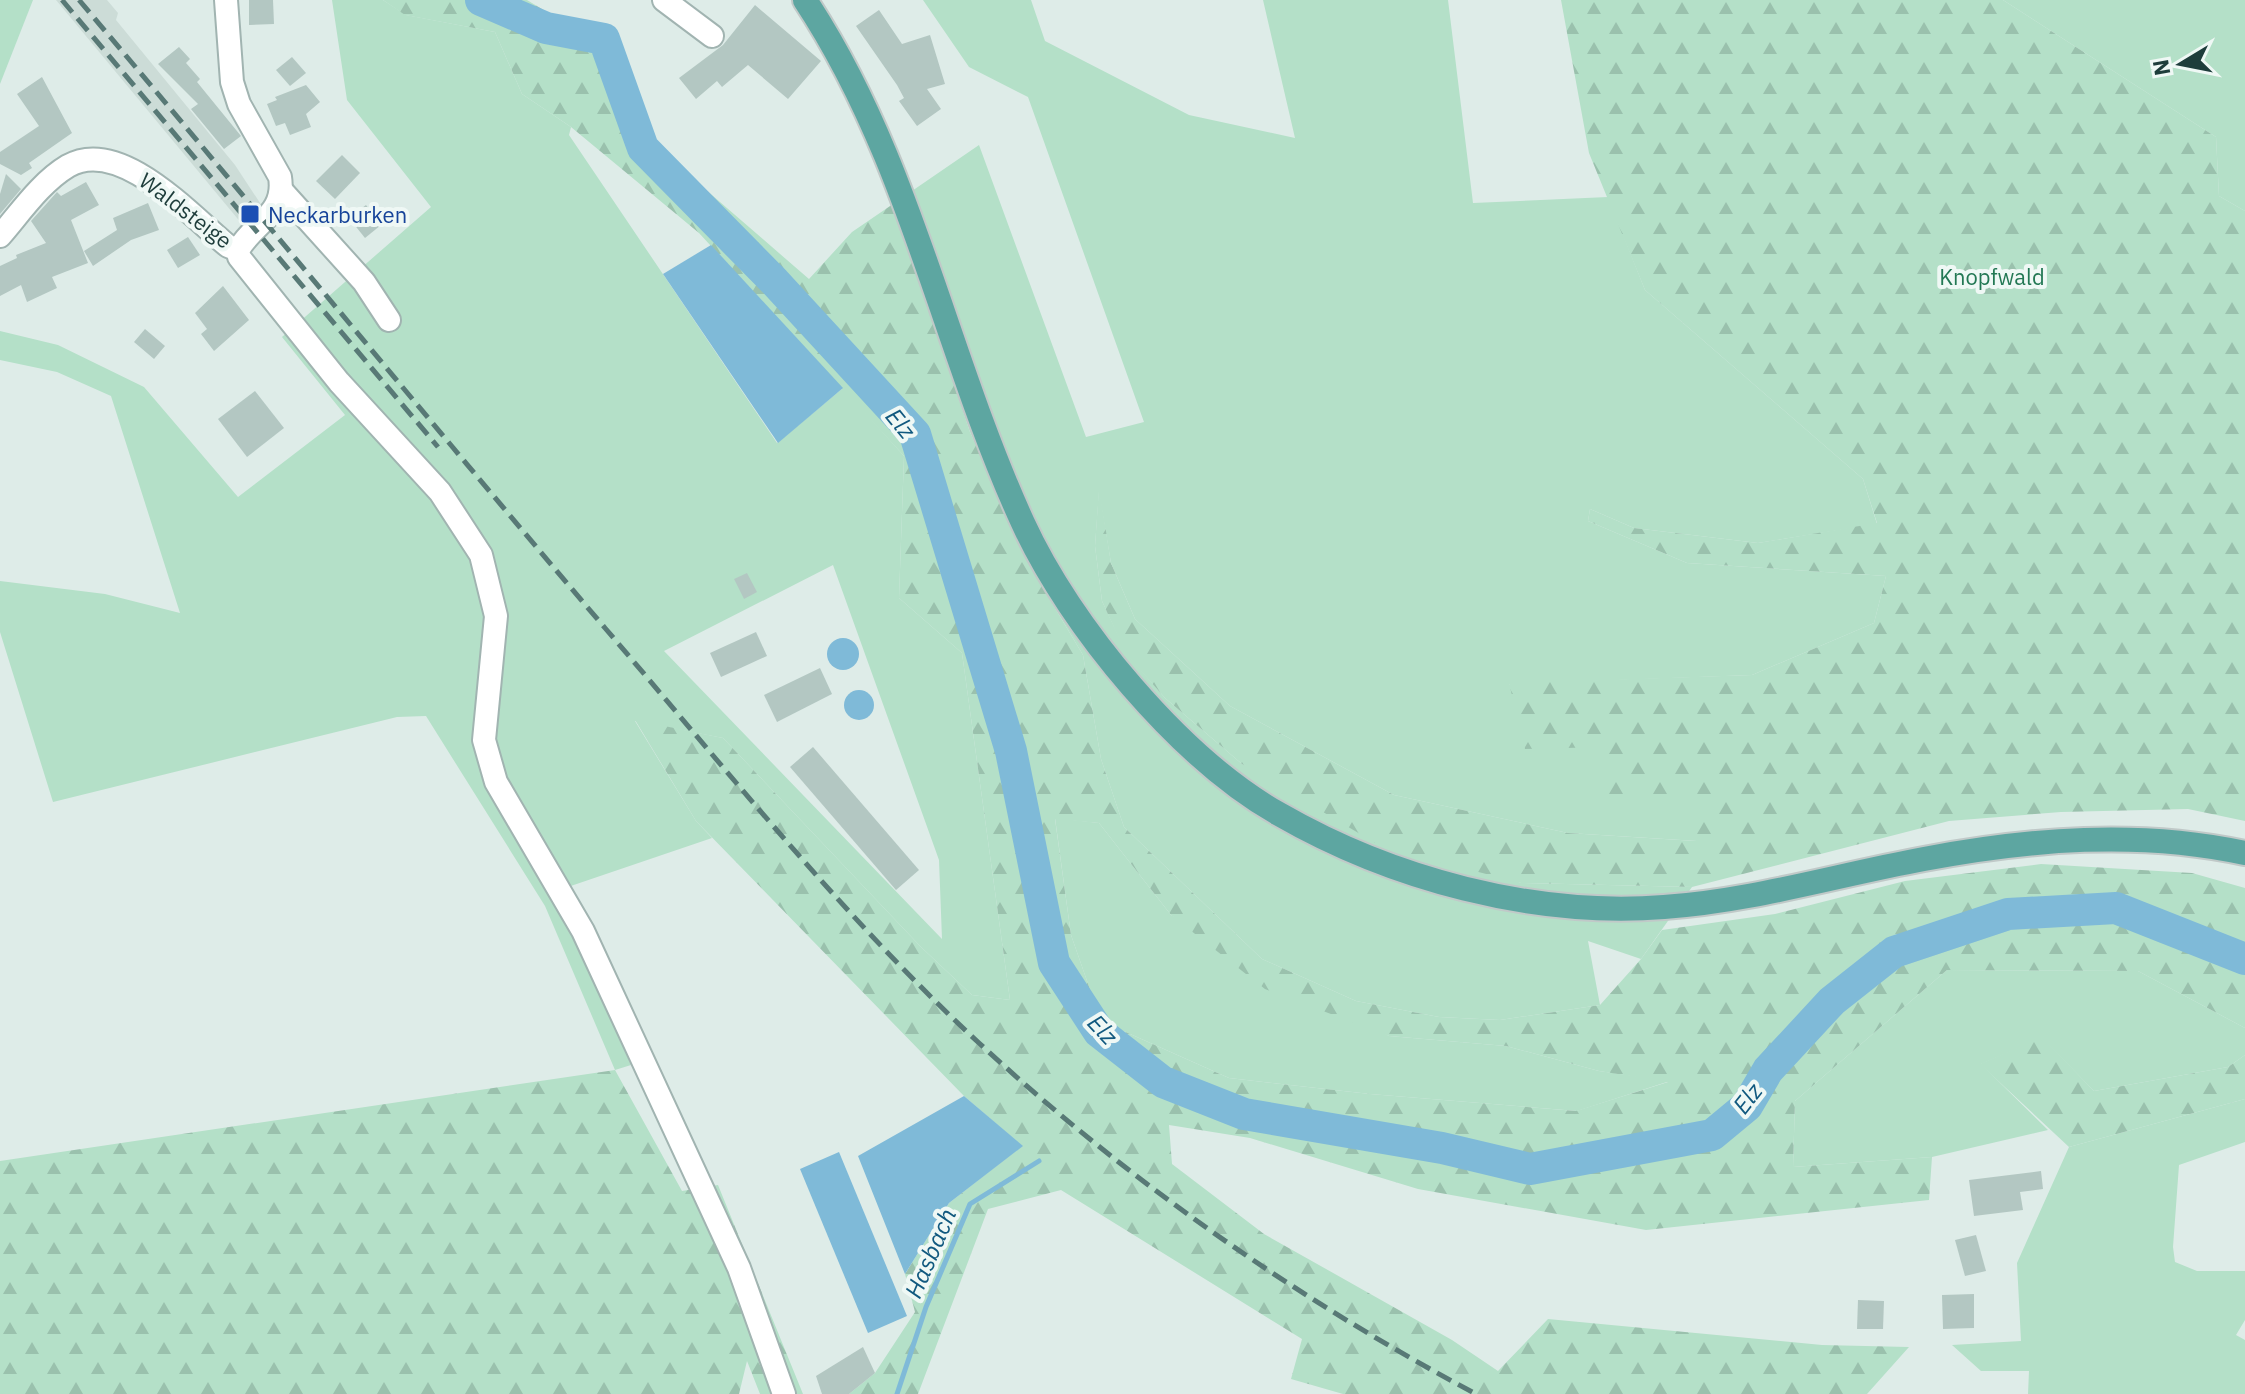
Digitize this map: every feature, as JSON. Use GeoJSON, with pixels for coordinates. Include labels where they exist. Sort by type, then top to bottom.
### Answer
{"type":"FeatureCollection","features":[{"type":"Feature","properties":{"kind":"main road"},"geometry":{"type":"LineString","coordinates":[[805,0],[849,73],[904,197],[1000,470],[1024,527],[1057,586],[1129,681],[1194,751],[1275,813],[1361,856],[1454,885],[1523,900],[1594,907],[1661,908],[1739,899],[1924,859],[2023,843],[2149,840],[2245,853]]}},
{"type":"Feature","properties":{"kind":"street"},"geometry":{"type":"LineString","coordinates":[[226,0],[232,82],[239,104],[280,177],[282,191],[276,207],[238,250]]}},
{"type":"Feature","properties":{"kind":"street"},"geometry":{"type":"LineString","coordinates":[[664,0],[712,36]]}},
{"type":"Feature","properties":{"kind":"street","name":"Waldsteige"},"geometry":{"type":"LineString","coordinates":[[0,236],[56,176],[75,163],[95,158],[111,161],[135,172],[228,246],[238,250],[239,257],[339,382],[440,492],[481,555],[496,616],[484,740],[496,782],[583,931],[739,1268],[784,1394]]}},
{"type":"Feature","properties":{"kind":"street"},"geometry":{"type":"LineString","coordinates":[[282,191],[364,282],[389,320]]}},
{"type":"Feature","properties":{"kind":"shaded area"},"geometry":{"type":"Polygon","coordinates":[[[56,0],[107,0],[118,13],[116,20],[235,165],[262,206],[242,224],[56,0]]]}},
{"type":"Feature","properties":{"kind":"green space"},"geometry":{"type":"Polygon","coordinates":[[[0,0],[33,0],[0,84],[0,0]]]}},
{"type":"Feature","properties":{"kind":"green space"},"geometry":{"type":"Polygon","coordinates":[[[332,0],[383,0],[406,15],[495,32],[522,94],[571,127],[569,135],[777,443],[843,388],[904,456],[899,598],[962,653],[1010,1000],[972,995],[921,947],[723,738],[635,721],[696,821],[712,838],[556,891],[631,1065],[615,1070],[545,906],[426,716],[397,717],[53,802],[0,632],[0,581],[105,594],[180,613],[111,396],[57,372],[0,360],[0,331],[58,345],[144,387],[238,497],[345,415],[282,337],[431,207],[347,100],[332,0]],[[833,565],[664,651],[942,939],[939,860],[833,565]]]}},
{"type":"Feature","properties":{"kind":"green space"},"geometry":{"type":"Polygon","coordinates":[[[383,0],[527,0],[608,49],[654,145],[809,279],[852,232],[893,204],[970,432],[1031,568],[1083,655],[1101,759],[1124,827],[1262,959],[1356,1001],[1439,1017],[1500,1020],[1600,1005],[1662,930],[1775,914],[1905,881],[2041,864],[2192,873],[2245,888],[2245,1028],[2138,971],[1947,970],[1795,1101],[1793,1167],[1932,1157],[1929,1200],[1646,1230],[1418,1189],[1250,1138],[1169,1125],[1172,1164],[1264,1234],[1452,1340],[1498,1371],[1548,1319],[1822,1345],[1909,1347],[1867,1394],[1343,1394],[1291,1379],[1302,1339],[1061,1190],[988,1209],[918,1394],[849,1394],[875,1373],[915,1312],[905,1274],[949,1203],[1022,1146],[964,1096],[696,821],[635,720],[723,738],[921,947],[972,995],[1010,1000],[962,653],[899,598],[904,456],[699,233],[571,127],[522,94],[495,32],[405,15],[383,0]],[[1055,819],[1071,935],[1101,1021],[1229,1078],[1370,1094],[1576,1111],[1668,1082],[1599,1071],[1506,1046],[1389,1036],[1265,989],[1171,915],[1099,823],[1055,819]]]}},
{"type":"Feature","properties":{"kind":"green space"},"geometry":{"type":"Polygon","coordinates":[[[923,0],[1031,0],[1045,41],[1189,115],[1295,138],[1263,0],[1448,0],[1473,203],[1608,197],[1645,290],[1863,479],[1877,524],[1758,543],[1634,528],[1590,509],[1588,521],[1687,563],[1886,576],[1874,623],[1752,675],[1509,684],[1605,747],[1688,794],[1697,841],[1568,833],[1394,795],[1230,706],[1135,619],[1111,563],[1099,492],[1095,546],[1102,601],[1127,654],[1165,698],[1242,764],[1521,883],[1692,887],[1641,959],[1588,941],[1600,1005],[1500,1020],[1439,1017],[1356,1001],[1262,959],[1124,827],[1101,759],[1083,655],[1031,568],[970,432],[893,204],[979,145],[1086,437],[1144,422],[1028,97],[969,67],[923,0]]]}},
{"type":"Feature","properties":{"kind":"green space","name":"Knopfwald"},"geometry":{"type":"Polygon","coordinates":[[[1561,0],[2003,0],[2216,137],[2219,196],[2245,211],[2245,821],[2188,809],[2061,812],[1949,821],[1692,887],[1521,883],[1382,847],[1242,764],[1165,698],[1126,654],[1102,601],[1095,546],[1099,487],[1111,563],[1135,619],[1230,706],[1394,795],[1568,833],[1696,841],[1687,794],[1610,804],[1605,747],[1525,749],[1509,683],[1752,675],[1874,623],[1886,576],[1687,563],[1588,521],[1590,509],[1634,528],[1758,543],[1877,523],[1863,479],[1645,290],[1589,153],[1561,0]]]}},
{"type":"Feature","properties":{"kind":"green space"},"geometry":{"type":"Polygon","coordinates":[[[2003,0],[2245,0],[2245,211],[2219,196],[2216,137],[2003,0]]]}},
{"type":"Feature","properties":{"kind":"green space"},"geometry":{"type":"Polygon","coordinates":[[[1055,818],[1099,823],[1171,915],[1389,1036],[1506,1046],[1599,1071],[1670,1081],[1577,1111],[1370,1094],[1229,1078],[1101,1021],[1071,935],[1055,818]]]}},
{"type":"Feature","properties":{"kind":"green space"},"geometry":{"type":"Polygon","coordinates":[[[1947,970],[2138,971],[2245,1028],[2245,1055],[2228,1067],[2094,1091],[2042,1038],[1981,1064],[2048,1130],[1932,1157],[1793,1167],[1795,1101],[1947,970]]]}},
{"type":"Feature","properties":{"kind":"green space"},"geometry":{"type":"Polygon","coordinates":[[[2042,1037],[2094,1091],[2228,1067],[2245,1055],[2245,1099],[2069,1147],[1980,1064],[2042,1037]]]}},
{"type":"Feature","properties":{"kind":"green space"},"geometry":{"type":"Polygon","coordinates":[[[615,1070],[682,1191],[718,1185],[803,1394],[760,1394],[747,1361],[739,1394],[0,1394],[0,1161],[615,1070]]]}},
{"type":"Feature","properties":{"kind":"green space"},"geometry":{"type":"Polygon","coordinates":[[[2245,1099],[2245,1142],[2179,1165],[2173,1247],[2175,1262],[2197,1271],[2245,1271],[2245,1320],[2236,1335],[2245,1340],[2245,1394],[2028,1394],[2029,1371],[1981,1371],[1952,1345],[2021,1341],[2017,1263],[2069,1147],[2245,1099]]]}},
{"type":"Feature","properties":{"kind":"water"},"geometry":{"type":"Polygon","coordinates":[[[711,245],[843,388],[778,443],[663,274],[711,245]]]}},
{"type":"Feature","properties":{"kind":"water"},"geometry":{"type":"Polygon","coordinates":[[[843,638],[854,643],[859,654],[854,665],[843,670],[832,665],[827,654],[832,643],[843,638]]]}},
{"type":"Feature","properties":{"kind":"water"},"geometry":{"type":"Polygon","coordinates":[[[859,690],[865,691],[873,699],[873,711],[865,719],[859,720],[853,719],[845,711],[844,705],[845,699],[853,691],[859,690]]]}},
{"type":"Feature","properties":{"kind":"water"},"geometry":{"type":"Polygon","coordinates":[[[964,1096],[1023,1146],[949,1203],[905,1274],[858,1156],[964,1096]]]}},
{"type":"Feature","properties":{"kind":"water"},"geometry":{"type":"Polygon","coordinates":[[[839,1152],[907,1316],[868,1333],[800,1169],[839,1152]]]}},
{"type":"Feature","properties":{"kind":"building"},"geometry":{"type":"Polygon","coordinates":[[[249,0],[273,0],[274,24],[249,25],[249,0]]]}},
{"type":"Feature","properties":{"kind":"building"},"geometry":{"type":"Polygon","coordinates":[[[755,5],[821,61],[788,99],[748,65],[722,87],[717,81],[696,99],[679,78],[723,45],[755,5]]]}},
{"type":"Feature","properties":{"kind":"building"},"geometry":{"type":"Polygon","coordinates":[[[879,10],[902,44],[930,35],[945,84],[927,89],[941,109],[917,126],[899,101],[904,98],[897,85],[856,26],[879,10]]]}},
{"type":"Feature","properties":{"kind":"building"},"geometry":{"type":"Polygon","coordinates":[[[179,47],[190,59],[186,63],[200,79],[197,82],[241,136],[224,149],[191,109],[198,104],[158,64],[179,47]]]}},
{"type":"Feature","properties":{"kind":"building"},"geometry":{"type":"Polygon","coordinates":[[[292,57],[306,73],[290,86],[276,70],[292,57]]]}},
{"type":"Feature","properties":{"kind":"building"},"geometry":{"type":"Polygon","coordinates":[[[42,77],[72,133],[29,163],[32,168],[21,175],[0,164],[0,152],[39,126],[17,94],[42,77]]]}},
{"type":"Feature","properties":{"kind":"building"},"geometry":{"type":"Polygon","coordinates":[[[306,85],[320,102],[306,114],[311,127],[290,135],[285,123],[276,126],[267,104],[277,100],[275,97],[306,85]]]}},
{"type":"Feature","properties":{"kind":"building"},"geometry":{"type":"Polygon","coordinates":[[[342,155],[360,173],[335,199],[316,181],[342,155]]]}},
{"type":"Feature","properties":{"kind":"building"},"geometry":{"type":"Polygon","coordinates":[[[6,174],[21,189],[0,214],[0,194],[6,174]]]}},
{"type":"Feature","properties":{"kind":"building"},"geometry":{"type":"Polygon","coordinates":[[[86,182],[99,205],[71,220],[88,263],[52,277],[57,288],[27,302],[21,285],[0,296],[0,266],[17,258],[16,255],[46,243],[31,221],[57,192],[61,196],[86,182]]]}},
{"type":"Feature","properties":{"kind":"building"},"geometry":{"type":"Polygon","coordinates":[[[148,203],[159,230],[131,240],[93,266],[84,251],[117,230],[113,218],[148,203]]]}},
{"type":"Feature","properties":{"kind":"building"},"geometry":{"type":"Polygon","coordinates":[[[366,205],[381,225],[365,238],[349,218],[366,205]]]}},
{"type":"Feature","properties":{"kind":"building"},"geometry":{"type":"Polygon","coordinates":[[[188,237],[200,255],[178,268],[167,250],[188,237]]]}},
{"type":"Feature","properties":{"kind":"building"},"geometry":{"type":"Polygon","coordinates":[[[223,286],[249,320],[214,351],[201,334],[207,329],[195,313],[223,286]]]}},
{"type":"Feature","properties":{"kind":"building"},"geometry":{"type":"Polygon","coordinates":[[[145,329],[165,346],[154,359],[134,342],[145,329]]]}},
{"type":"Feature","properties":{"kind":"building"},"geometry":{"type":"Polygon","coordinates":[[[255,391],[284,428],[247,457],[218,419],[255,391]]]}},
{"type":"Feature","properties":{"kind":"building"},"geometry":{"type":"Polygon","coordinates":[[[747,573],[757,592],[744,599],[734,579],[747,573]]]}},
{"type":"Feature","properties":{"kind":"building"},"geometry":{"type":"Polygon","coordinates":[[[756,632],[767,656],[721,677],[710,653],[756,632]]]}},
{"type":"Feature","properties":{"kind":"building"},"geometry":{"type":"Polygon","coordinates":[[[820,668],[832,694],[777,722],[764,695],[820,668]]]}},
{"type":"Feature","properties":{"kind":"building"},"geometry":{"type":"Polygon","coordinates":[[[813,747],[919,870],[896,890],[790,767],[813,747]]]}},
{"type":"Feature","properties":{"kind":"building"},"geometry":{"type":"Polygon","coordinates":[[[2041,1171],[2043,1189],[2020,1192],[2023,1210],[1974,1216],[1969,1180],[2041,1171]]]}},
{"type":"Feature","properties":{"kind":"building"},"geometry":{"type":"Polygon","coordinates":[[[1976,1235],[1986,1271],[1965,1276],[1955,1240],[1976,1235]]]}},
{"type":"Feature","properties":{"kind":"building"},"geometry":{"type":"Polygon","coordinates":[[[1974,1294],[1974,1328],[1943,1329],[1942,1295],[1974,1294]]]}},
{"type":"Feature","properties":{"kind":"building"},"geometry":{"type":"Polygon","coordinates":[[[1858,1300],[1884,1301],[1883,1329],[1857,1329],[1858,1300]]]}},
{"type":"Feature","properties":{"kind":"building"},"geometry":{"type":"Polygon","coordinates":[[[863,1347],[875,1373],[849,1394],[822,1394],[816,1376],[863,1347]]]}},
{"type":"Feature","properties":{"kind":"waterway","name":"Elz"},"geometry":{"type":"LineString","coordinates":[[481,0],[546,28],[604,39],[643,148],[775,282],[915,434],[1011,751],[1054,963],[1099,1032],[1163,1082],[1244,1114],[1442,1148],[1530,1169],[1712,1135],[1747,1106],[1768,1070],[1832,1001],[1894,952],[2008,914],[2116,908],[2245,959]]}},
{"type":"Feature","properties":{"kind":"waterway","name":"Hasbach"},"geometry":{"type":"LineString","coordinates":[[897,1394],[926,1307],[970,1204],[1039,1161]]}},
{"type":"Feature","properties":{"kind":"railway"},"geometry":{"type":"LineString","coordinates":[[62,0],[438,447]]}},
{"type":"Feature","properties":{"kind":"railway"},"geometry":{"type":"LineString","coordinates":[[79,0],[741,788],[880,945],[929,995],[1094,1143],[1216,1235],[1344,1318],[1476,1394]]}},
{"type":"Feature","properties":{"kind":"place","name":"Neckarburken"},"geometry":{"type":"Point","coordinates":[250,214]}}]}
